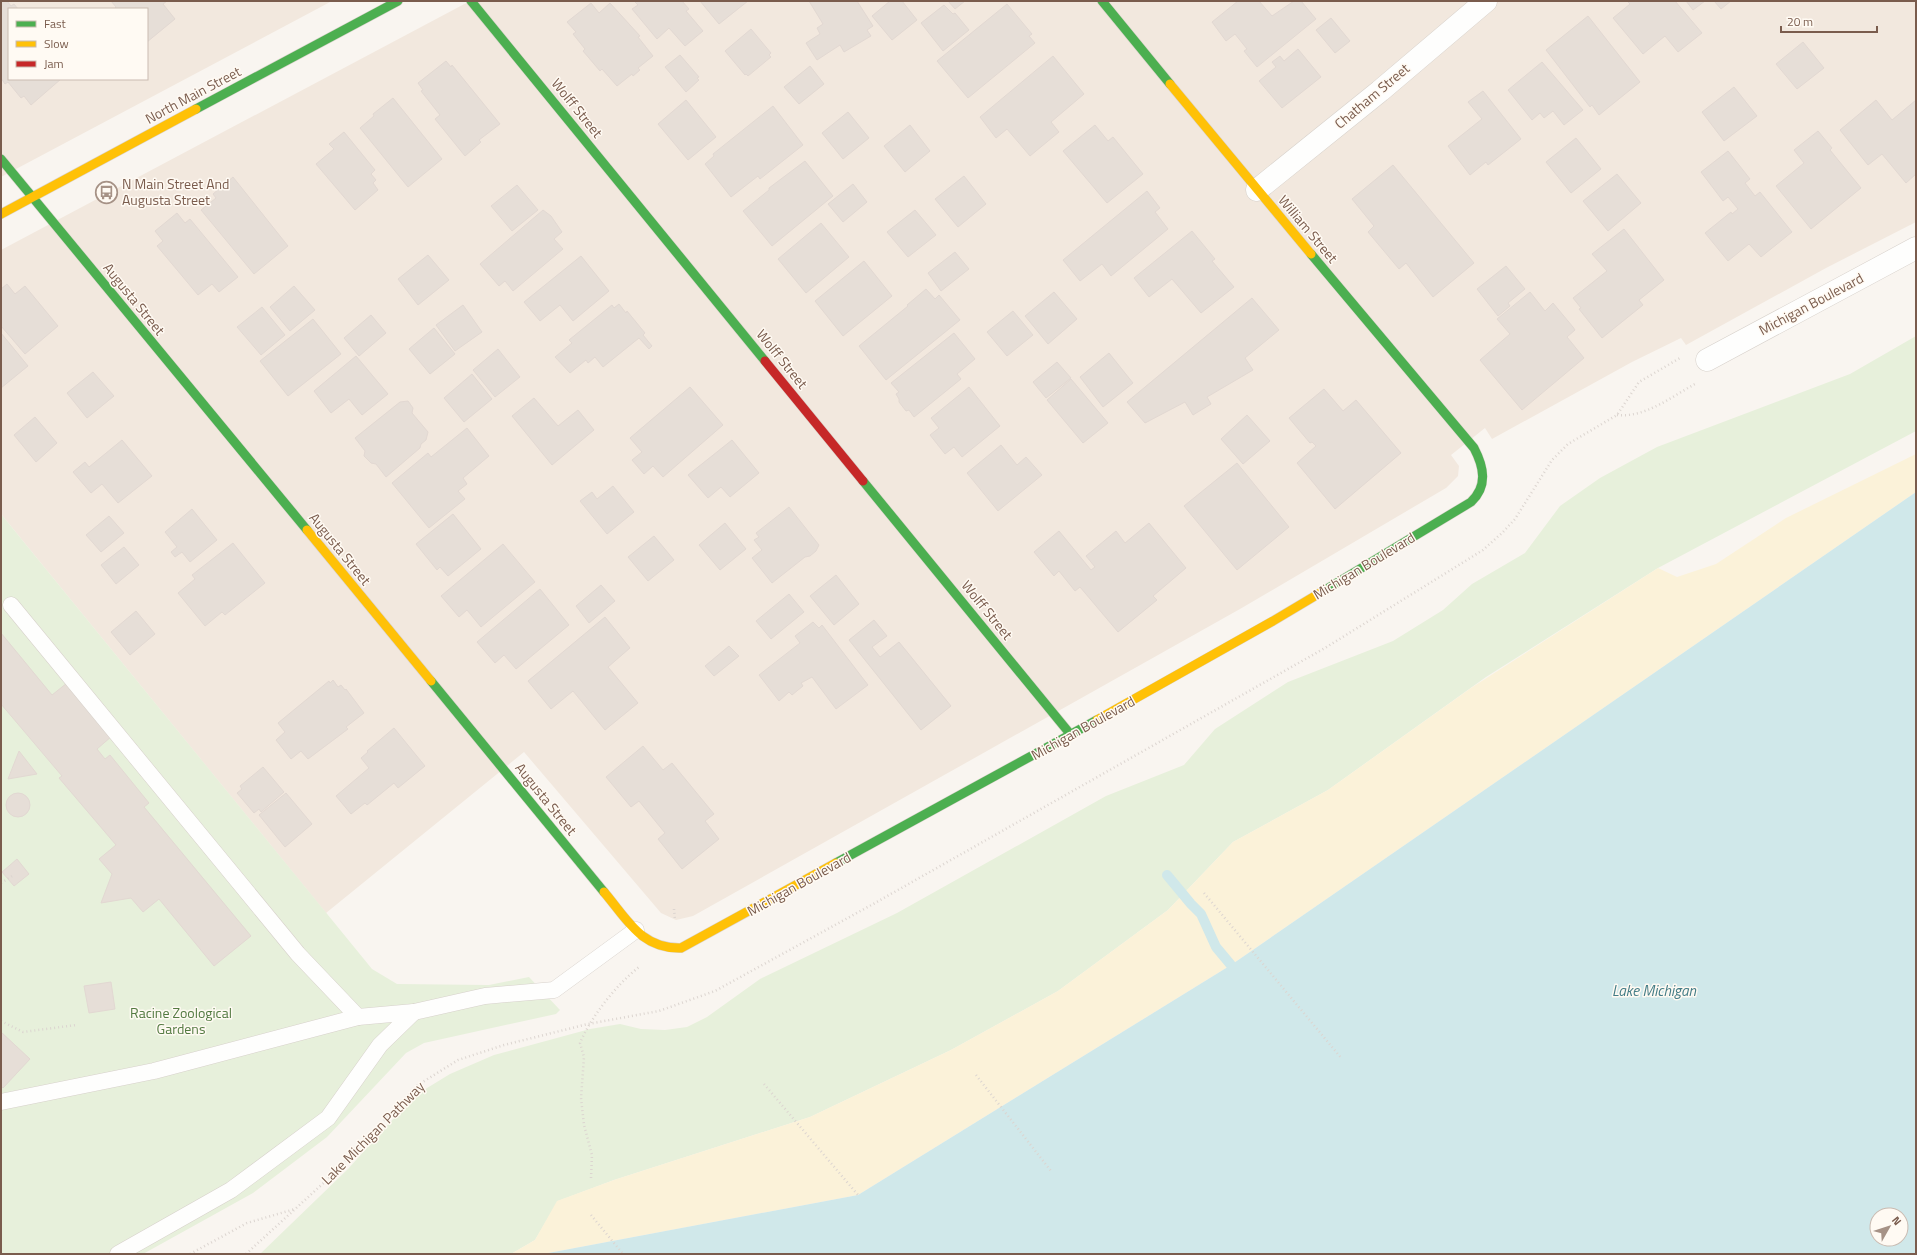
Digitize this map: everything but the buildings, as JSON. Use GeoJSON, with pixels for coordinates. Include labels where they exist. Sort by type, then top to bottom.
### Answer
{"type":"FeatureCollection","features":[{"type":"Feature","properties":{"kind":"street","name":"North Main Street"},"geometry":{"type":"LineString","coordinates":[[1,214],[398,1]]}},
{"type":"Feature","properties":{"kind":"street","name":"Wolff Street"},"geometry":{"type":"LineString","coordinates":[[471,1],[1071,734]]}},
{"type":"Feature","properties":{"kind":"street","name":"William Street"},"geometry":{"type":"LineString","coordinates":[[1102,1],[1257,190],[1474,448],[1481,462],[1483,479]]}},
{"type":"Feature","properties":{"kind":"street","name":"Chatham Street"},"geometry":{"type":"LineString","coordinates":[[1257,190],[1380,91],[1486,1]]}},
{"type":"Feature","properties":{"kind":"street","name":"Augusta Street"},"geometry":{"type":"LineString","coordinates":[[1,159],[636,930],[648,942],[664,949]]}},
{"type":"Feature","properties":{"kind":"street","name":"Michigan Boulevard"},"geometry":{"type":"LineString","coordinates":[[1707,360],[1916,248]]}},
{"type":"Feature","properties":{"kind":"street","name":"Michigan Boulevard"},"geometry":{"type":"LineString","coordinates":[[664,949],[681,948],[698,940],[1273,621],[1471,502],[1479,492],[1483,479]]}},
{"type":"Feature","properties":{"kind":"lane"},"geometry":{"type":"LineString","coordinates":[[10,605],[298,954],[358,1017]]}},
{"type":"Feature","properties":{"kind":"lane"},"geometry":{"type":"LineString","coordinates":[[1,1102],[154,1071],[358,1017],[414,1012],[485,996],[554,990],[636,930]]}},
{"type":"Feature","properties":{"kind":"lane"},"geometry":{"type":"LineString","coordinates":[[118,1254],[231,1190],[328,1118],[380,1045],[414,1012]]}},
{"type":"Feature","properties":{"kind":"path"},"geometry":{"type":"LineString","coordinates":[[1686,354],[1707,360],[1701,381],[1658,406],[1627,416],[1617,415],[1639,382],[1648,375],[1686,354]]}},
{"type":"Feature","properties":{"kind":"path","name":"Lake Michigan Pathway"},"geometry":{"type":"LineString","coordinates":[[246,1254],[297,1209],[418,1085],[458,1060],[504,1045],[588,1024],[659,1011],[715,991],[875,903],[1325,648],[1484,550],[1515,519],[1552,460],[1568,444],[1617,415]]}},
{"type":"Feature","properties":{"kind":"path"},"geometry":{"type":"LineString","coordinates":[[1,883],[14,875]]}},
{"type":"Feature","properties":{"kind":"path"},"geometry":{"type":"LineString","coordinates":[[1204,892],[1342,1058]]}},
{"type":"Feature","properties":{"kind":"path"},"geometry":{"type":"LineString","coordinates":[[591,1178],[592,1155],[584,1125],[581,1098],[584,1057],[580,1043],[588,1024],[629,975],[664,949]]}},
{"type":"Feature","properties":{"kind":"path"},"geometry":{"type":"LineString","coordinates":[[1,1021],[23,1032],[76,1025]]}},
{"type":"Feature","properties":{"kind":"path"},"geometry":{"type":"LineString","coordinates":[[976,1075],[1051,1171]]}},
{"type":"Feature","properties":{"kind":"path"},"geometry":{"type":"LineString","coordinates":[[764,1084],[858,1195]]}},
{"type":"Feature","properties":{"kind":"path"},"geometry":{"type":"LineString","coordinates":[[190,1254],[247,1223],[297,1209]]}},
{"type":"Feature","properties":{"kind":"path"},"geometry":{"type":"LineString","coordinates":[[591,1215],[623,1254]]}},
{"type":"Feature","properties":{"kind":"shaded area"},"geometry":{"type":"Polygon","coordinates":[[[1,1],[332,1],[1,177],[1,1]]]}},
{"type":"Feature","properties":{"kind":"shaded area"},"geometry":{"type":"Polygon","coordinates":[[[470,1],[1916,1],[1916,222],[1826,268],[1686,345],[1681,338],[1632,362],[1492,439],[1485,428],[1451,455],[1459,466],[1458,476],[1446,488],[1240,609],[693,916],[676,920],[661,913],[524,752],[326,913],[1,514],[1,250],[470,1]]]}},
{"type":"Feature","properties":{"kind":"green space"},"geometry":{"type":"Polygon","coordinates":[[[1916,336],[1916,431],[1658,568],[1486,677],[1328,790],[1233,842],[1168,910],[1058,991],[951,1050],[810,1117],[614,1180],[558,1201],[535,1240],[511,1254],[260,1254],[348,1169],[414,1096],[450,1074],[494,1055],[590,1029],[620,1024],[641,1029],[665,1030],[687,1027],[707,1017],[760,979],[897,913],[1106,796],[1184,765],[1215,729],[1288,682],[1393,641],[1443,610],[1472,584],[1525,553],[1560,506],[1600,478],[1657,447],[1850,374],[1916,336]]]}},
{"type":"Feature","properties":{"kind":"green space","name":"Racine Zoological Gardens"},"geometry":{"type":"Polygon","coordinates":[[[1,514],[372,969],[397,984],[489,985],[529,977],[560,1010],[556,1014],[424,1043],[406,1053],[327,1137],[253,1193],[143,1254],[1,1254],[1,514]]]}},
{"type":"Feature","properties":{"kind":"sand"},"geometry":{"type":"Polygon","coordinates":[[[1916,454],[1916,492],[1231,965],[858,1195],[543,1254],[511,1254],[535,1240],[557,1201],[614,1180],[810,1117],[951,1050],[1058,991],[1168,910],[1233,842],[1328,790],[1471,688],[1658,568],[1677,577],[1716,564],[1786,518],[1916,454]]]}},
{"type":"Feature","properties":{"kind":"water","name":"Lake Michigan"},"geometry":{"type":"Polygon","coordinates":[[[1916,492],[1916,1254],[543,1254],[858,1195],[1231,965],[1916,492]]]}},
{"type":"Feature","properties":{"kind":"waterway"},"geometry":{"type":"LineString","coordinates":[[1167,875],[1201,914],[1216,947],[1231,965]]}},
{"type":"Feature","properties":{"kind":"traffic: fast"},"geometry":{"type":"LineString","coordinates":[[196,109],[398,1]]}},
{"type":"Feature","properties":{"kind":"traffic: fast"},"geometry":{"type":"LineString","coordinates":[[471,1],[765,361]]}},
{"type":"Feature","properties":{"kind":"traffic: fast"},"geometry":{"type":"LineString","coordinates":[[1102,1],[1170,84]]}},
{"type":"Feature","properties":{"kind":"traffic: fast"},"geometry":{"type":"LineString","coordinates":[[1,159],[307,530]]}},
{"type":"Feature","properties":{"kind":"traffic: fast"},"geometry":{"type":"LineString","coordinates":[[1311,254],[1474,448],[1480,462],[1483,476],[1480,489],[1471,502],[1325,590]]}},
{"type":"Feature","properties":{"kind":"traffic: fast"},"geometry":{"type":"LineString","coordinates":[[863,481],[1071,735]]}},
{"type":"Feature","properties":{"kind":"traffic: fast"},"geometry":{"type":"LineString","coordinates":[[431,681],[604,892]]}},
{"type":"Feature","properties":{"kind":"traffic: fast"},"geometry":{"type":"LineString","coordinates":[[836,863],[1097,720]]}},
{"type":"Feature","properties":{"kind":"traffic: slow"},"geometry":{"type":"LineString","coordinates":[[1170,84],[1311,254]]}},
{"type":"Feature","properties":{"kind":"traffic: slow"},"geometry":{"type":"LineString","coordinates":[[1,214],[196,109]]}},
{"type":"Feature","properties":{"kind":"traffic: slow"},"geometry":{"type":"LineString","coordinates":[[307,530],[431,681]]}},
{"type":"Feature","properties":{"kind":"traffic: slow"},"geometry":{"type":"LineString","coordinates":[[1097,720],[1325,590]]}},
{"type":"Feature","properties":{"kind":"traffic: slow"},"geometry":{"type":"LineString","coordinates":[[604,892],[628,922],[645,938],[667,947],[681,948],[836,863]]}},
{"type":"Feature","properties":{"kind":"traffic: jam"},"geometry":{"type":"LineString","coordinates":[[765,361],[863,481]]}},
{"type":"Feature","properties":{"kind":"place","name":"N Main Street And Augusta Street"},"geometry":{"type":"Point","coordinates":[107,192]}}]}
